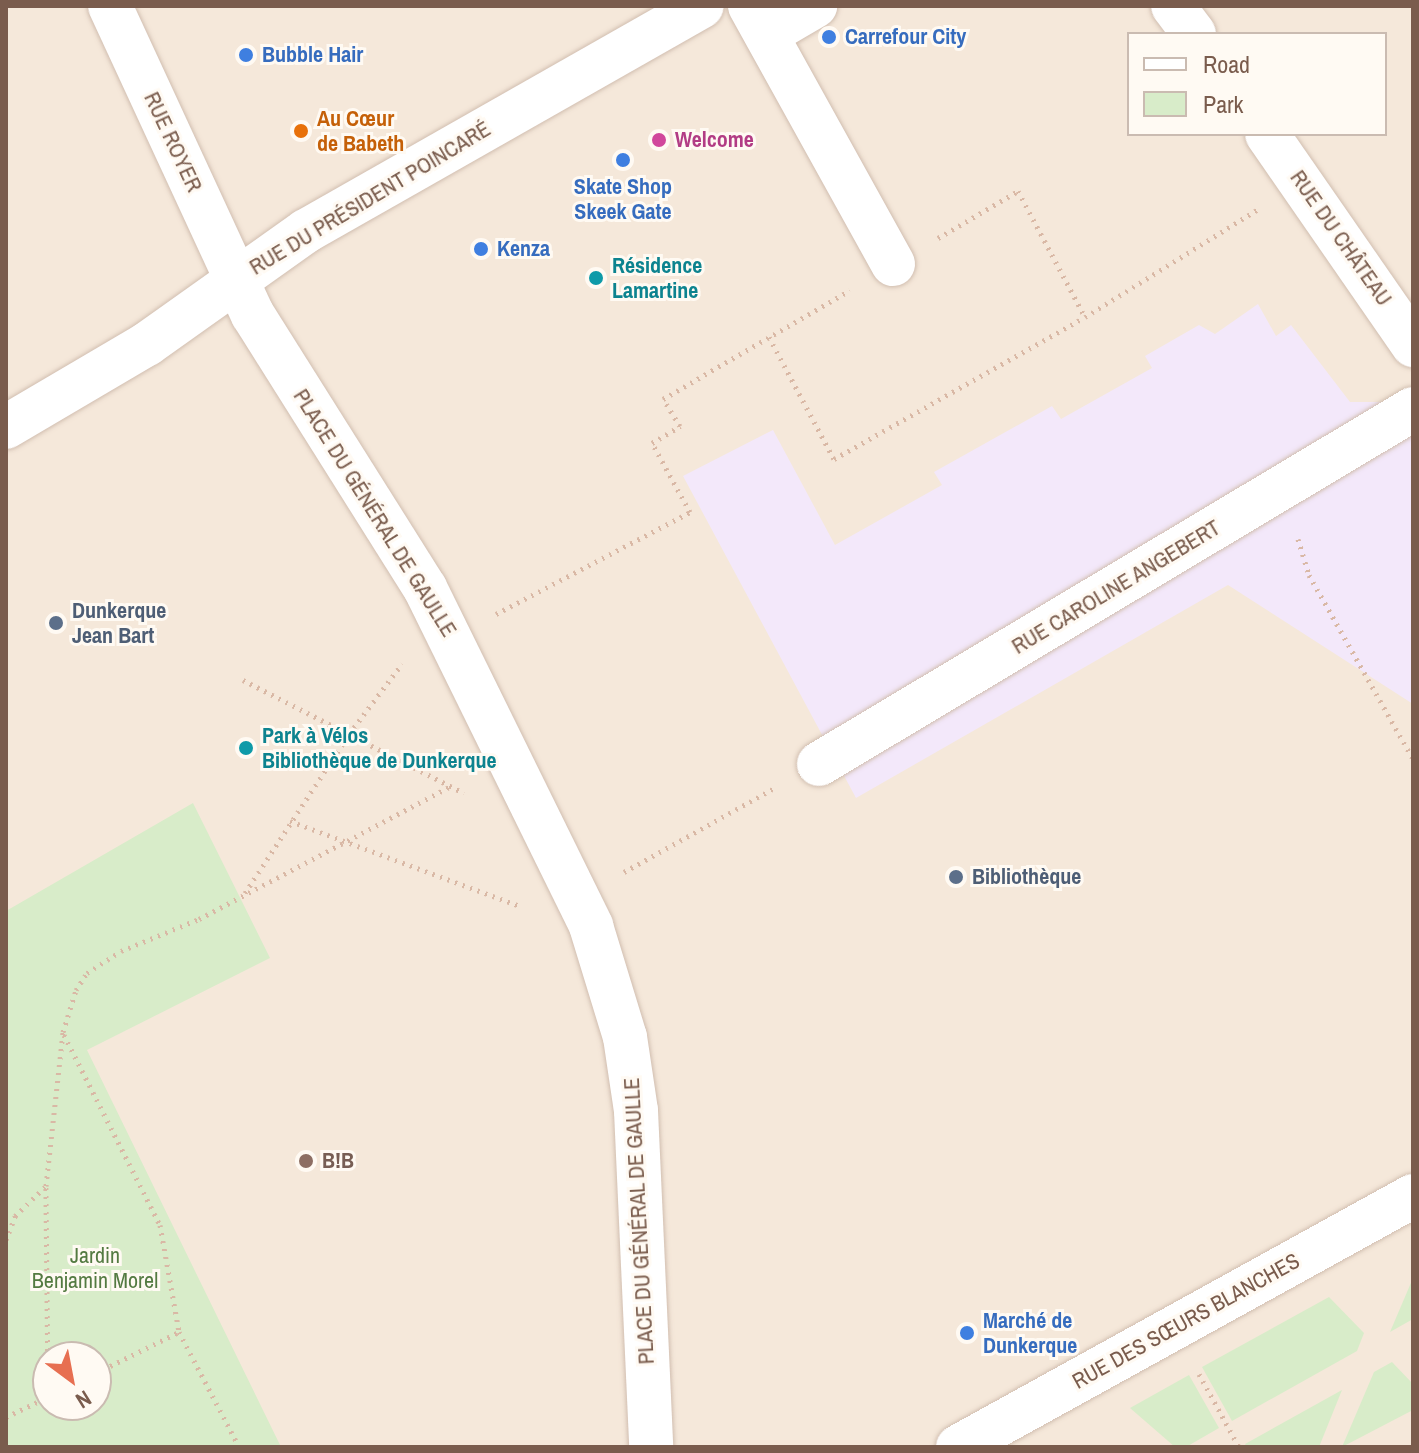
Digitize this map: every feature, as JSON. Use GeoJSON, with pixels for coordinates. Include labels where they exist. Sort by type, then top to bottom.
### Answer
{"type":"FeatureCollection","features":[{"type":"Feature","properties":{"kind":"street","name":"RUE ROYER"},"geometry":{"type":"LineString","coordinates":[[110,6],[235,278]]}},
{"type":"Feature","properties":{"kind":"street","name":"RUE DU PRÉSIDENT POINCARÉ"},"geometry":{"type":"LineString","coordinates":[[6,427],[147,344],[235,278],[306,231],[702,6]]}},
{"type":"Feature","properties":{"kind":"street"},"geometry":{"type":"LineString","coordinates":[[815,6],[758,20],[893,264]]}},
{"type":"Feature","properties":{"kind":"street"},"geometry":{"type":"LineString","coordinates":[[1173,6],[1192,32]]}},
{"type":"Feature","properties":{"kind":"street","name":"RUE DU CHÂTEAU"},"geometry":{"type":"LineString","coordinates":[[1268,136],[1413,345]]}},
{"type":"Feature","properties":{"kind":"street","name":"PLACE DU GÉNÉRAL DE GAULLE"},"geometry":{"type":"LineString","coordinates":[[235,278],[274,351],[395,537],[452,637],[578,897],[613,995],[635,1100],[651,1447]]}},
{"type":"Feature","properties":{"kind":"street","name":"RUE CAROLINE ANGEBERT"},"geometry":{"type":"LineString","coordinates":[[819,764],[1413,409]]}},
{"type":"Feature","properties":{"kind":"street","name":"RUE DES SŒURS BLANCHES"},"geometry":{"type":"LineString","coordinates":[[958,1447],[1413,1196]]}},
{"type":"Feature","properties":{"kind":"path"},"geometry":{"type":"LineString","coordinates":[[769,337],[834,459],[1085,317],[1301,180]]}},
{"type":"Feature","properties":{"kind":"path"},"geometry":{"type":"LineString","coordinates":[[245,893],[394,668],[690,512],[652,443],[680,426],[663,399],[1018,191],[1085,317]]}},
{"type":"Feature","properties":{"kind":"path"},"geometry":{"type":"LineString","coordinates":[[1309,575],[1413,759]]}},
{"type":"Feature","properties":{"kind":"path"},"geometry":{"type":"LineString","coordinates":[[243,680],[480,801]]}},
{"type":"Feature","properties":{"kind":"path"},"geometry":{"type":"LineString","coordinates":[[290,821],[542,915],[819,764]]}},
{"type":"Feature","properties":{"kind":"path"},"geometry":{"type":"LineString","coordinates":[[48,1341],[46,1186],[63,1032],[76,990],[103,961],[175,931],[451,786]]}},
{"type":"Feature","properties":{"kind":"path"},"geometry":{"type":"LineString","coordinates":[[63,1032],[160,1225],[179,1332],[239,1447]]}},
{"type":"Feature","properties":{"kind":"path"},"geometry":{"type":"LineString","coordinates":[[6,1240],[15,1216],[46,1186]]}},
{"type":"Feature","properties":{"kind":"path"},"geometry":{"type":"LineString","coordinates":[[1174,1327],[1239,1447]]}},
{"type":"Feature","properties":{"kind":"path"},"geometry":{"type":"LineString","coordinates":[[112,1365],[179,1332]]}},
{"type":"Feature","properties":{"kind":"path"},"geometry":{"type":"LineString","coordinates":[[6,1417],[32,1405]]}},
{"type":"Feature","properties":{"kind":"shaded area"},"geometry":{"type":"Polygon","coordinates":[[[6,6],[1413,6],[1413,1447],[6,1447],[6,6]]]}},
{"type":"Feature","properties":{"kind":"shaded area"},"geometry":{"type":"Polygon","coordinates":[[[1258,304],[1276,336],[1291,325],[1350,402],[1403,402],[1413,414],[1413,704],[1228,585],[856,798],[683,476],[773,430],[835,545],[942,485],[934,472],[1052,406],[1061,419],[1152,368],[1145,356],[1199,325],[1215,334],[1258,304]]]}},
{"type":"Feature","properties":{"kind":"green space","name":"Jardin Benjamin Morel"},"geometry":{"type":"Polygon","coordinates":[[[193,803],[270,958],[87,1050],[281,1447],[6,1447],[6,911],[193,803]]]}},
{"type":"Feature","properties":{"kind":"green space"},"geometry":{"type":"Polygon","coordinates":[[[1413,1278],[1413,1319],[1390,1332],[1413,1278]]]}},
{"type":"Feature","properties":{"kind":"green space"},"geometry":{"type":"Polygon","coordinates":[[[1329,1297],[1364,1333],[1357,1351],[1232,1421],[1202,1367],[1329,1297]]]}},
{"type":"Feature","properties":{"kind":"green space"},"geometry":{"type":"Polygon","coordinates":[[[1392,1362],[1413,1384],[1413,1410],[1342,1447],[1374,1372],[1392,1362]]]}},
{"type":"Feature","properties":{"kind":"green space"},"geometry":{"type":"Polygon","coordinates":[[[1189,1375],[1219,1428],[1186,1447],[1175,1447],[1130,1408],[1189,1375]]]}},
{"type":"Feature","properties":{"kind":"green space"},"geometry":{"type":"Polygon","coordinates":[[[1342,1390],[1319,1447],[1247,1447],[1245,1444],[1342,1390]]]}},
{"type":"Feature","properties":{"kind":"place","name":"Carrefour City"},"geometry":{"type":"Point","coordinates":[829,37]}},
{"type":"Feature","properties":{"kind":"place","name":"Bubble Hair"},"geometry":{"type":"Point","coordinates":[246,55]}},
{"type":"Feature","properties":{"kind":"place","name":"Au Cœur de Babeth"},"geometry":{"type":"Point","coordinates":[301,131]}},
{"type":"Feature","properties":{"kind":"place","name":"Welcome"},"geometry":{"type":"Point","coordinates":[659,140]}},
{"type":"Feature","properties":{"kind":"place","name":"Skate Shop Skeek Gate"},"geometry":{"type":"Point","coordinates":[623,160]}},
{"type":"Feature","properties":{"kind":"place","name":"Kenza"},"geometry":{"type":"Point","coordinates":[481,249]}},
{"type":"Feature","properties":{"kind":"place","name":"Résidence Lamartine"},"geometry":{"type":"Point","coordinates":[596,278]}},
{"type":"Feature","properties":{"kind":"place","name":"Dunkerque Jean Bart"},"geometry":{"type":"Point","coordinates":[56,623]}},
{"type":"Feature","properties":{"kind":"place","name":"Park à Vélos Bibliothèque de Dunkerque"},"geometry":{"type":"Point","coordinates":[246,748]}},
{"type":"Feature","properties":{"kind":"place","name":"Bibliothèque"},"geometry":{"type":"Point","coordinates":[956,877]}},
{"type":"Feature","properties":{"kind":"place","name":"B!B"},"geometry":{"type":"Point","coordinates":[306,1161]}},
{"type":"Feature","properties":{"kind":"place","name":"Marché de Dunkerque"},"geometry":{"type":"Point","coordinates":[967,1333]}}]}
